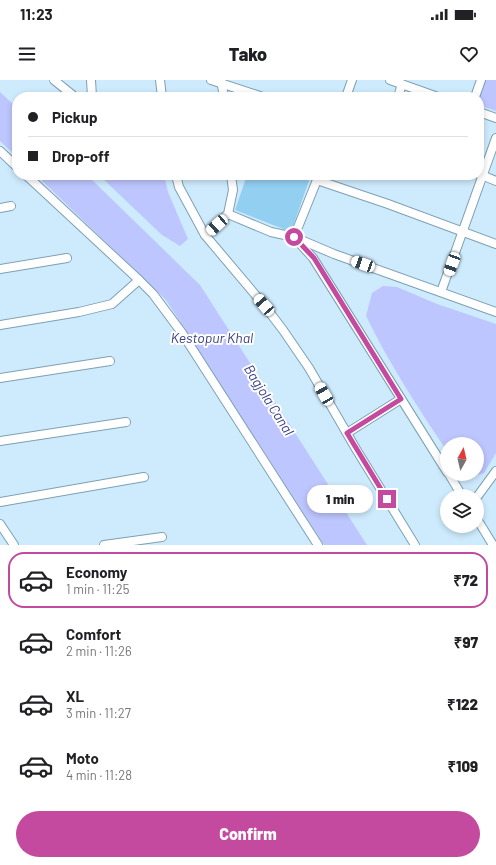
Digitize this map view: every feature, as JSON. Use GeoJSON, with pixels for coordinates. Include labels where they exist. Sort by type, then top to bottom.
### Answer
{"type":"FeatureCollection","features":[{"type":"Feature","properties":{"kind":"street"},"geometry":{"type":"LineString","coordinates":[[54,80],[69,92]]}},
{"type":"Feature","properties":{"kind":"street"},"geometry":{"type":"LineString","coordinates":[[91,80],[92,92]]}},
{"type":"Feature","properties":{"kind":"street"},"geometry":{"type":"LineString","coordinates":[[160,80],[161,92]]}},
{"type":"Feature","properties":{"kind":"street"},"geometry":{"type":"LineString","coordinates":[[211,80],[222,82],[249,92]]}},
{"type":"Feature","properties":{"kind":"street"},"geometry":{"type":"LineString","coordinates":[[348,92],[352,80]]}},
{"type":"Feature","properties":{"kind":"street"},"geometry":{"type":"LineString","coordinates":[[390,80],[424,92]]}},
{"type":"Feature","properties":{"kind":"street"},"geometry":{"type":"LineString","coordinates":[[477,92],[481,80]]}},
{"type":"Feature","properties":{"kind":"street"},"geometry":{"type":"LineString","coordinates":[[222,82],[223,92]]}},
{"type":"Feature","properties":{"kind":"street"},"geometry":{"type":"LineString","coordinates":[[400,92],[402,84]]}},
{"type":"Feature","properties":{"kind":"street"},"geometry":{"type":"LineString","coordinates":[[484,114],[496,118]]}},
{"type":"Feature","properties":{"kind":"street"},"geometry":{"type":"LineString","coordinates":[[484,168],[496,138]]}},
{"type":"Feature","properties":{"kind":"street"},"geometry":{"type":"LineString","coordinates":[[0,151],[12,162]]}},
{"type":"Feature","properties":{"kind":"street"},"geometry":{"type":"LineString","coordinates":[[484,176],[496,180]]}},
{"type":"Feature","properties":{"kind":"street"},"geometry":{"type":"LineString","coordinates":[[31,180],[96,239],[129,272],[140,280],[153,294],[182,333],[318,545]]}},
{"type":"Feature","properties":{"kind":"street"},"geometry":{"type":"LineString","coordinates":[[177,180],[179,188],[205,235],[264,305],[309,368],[415,545]]}},
{"type":"Feature","properties":{"kind":"street"},"geometry":{"type":"LineString","coordinates":[[205,235],[228,214],[233,190],[232,180]]}},
{"type":"Feature","properties":{"kind":"street"},"geometry":{"type":"LineString","coordinates":[[294,237],[317,180]]}},
{"type":"Feature","properties":{"kind":"street"},"geometry":{"type":"LineString","coordinates":[[326,180],[462,233],[496,244]]}},
{"type":"Feature","properties":{"kind":"street"},"geometry":{"type":"LineString","coordinates":[[441,292],[479,180]]}},
{"type":"Feature","properties":{"kind":"street"},"geometry":{"type":"LineString","coordinates":[[0,208],[11,206]]}},
{"type":"Feature","properties":{"kind":"street"},"geometry":{"type":"LineString","coordinates":[[228,214],[271,232],[294,237],[334,254],[496,312]]}},
{"type":"Feature","properties":{"kind":"street"},"geometry":{"type":"LineString","coordinates":[[294,237],[314,258],[440,460]]}},
{"type":"Feature","properties":{"kind":"street"},"geometry":{"type":"LineString","coordinates":[[0,268],[67,258]]}},
{"type":"Feature","properties":{"kind":"street"},"geometry":{"type":"LineString","coordinates":[[0,325],[79,312],[112,304],[140,280]]}},
{"type":"Feature","properties":{"kind":"street"},"geometry":{"type":"LineString","coordinates":[[0,378],[110,361]]}},
{"type":"Feature","properties":{"kind":"street"},"geometry":{"type":"LineString","coordinates":[[347,433],[401,399]]}},
{"type":"Feature","properties":{"kind":"street"},"geometry":{"type":"LineString","coordinates":[[0,441],[126,422]]}},
{"type":"Feature","properties":{"kind":"street"},"geometry":{"type":"LineString","coordinates":[[483,489],[496,471]]}},
{"type":"Feature","properties":{"kind":"street"},"geometry":{"type":"LineString","coordinates":[[0,502],[144,477]]}},
{"type":"Feature","properties":{"kind":"street"},"geometry":{"type":"LineString","coordinates":[[0,524],[14,545]]}},
{"type":"Feature","properties":{"kind":"street"},"geometry":{"type":"LineString","coordinates":[[484,530],[493,545]]}},
{"type":"Feature","properties":{"kind":"street"},"geometry":{"type":"LineString","coordinates":[[104,545],[162,537]]}},
{"type":"Feature","properties":{"kind":"shaded area"},"geometry":{"type":"Polygon","coordinates":[[[245,180],[309,180],[291,232],[235,210],[245,180]]]}},
{"type":"Feature","properties":{"kind":"water"},"geometry":{"type":"Polygon","coordinates":[[[485,80],[496,80],[496,111],[484,107],[484,92],[481,92],[485,80]]]}},
{"type":"Feature","properties":{"kind":"water"},"geometry":{"type":"Polygon","coordinates":[[[0,92],[12,103],[12,152],[0,141],[0,92]]]}},
{"type":"Feature","properties":{"kind":"water","name":"Kestopur Khal"},"geometry":{"type":"Polygon","coordinates":[[[41,180],[92,180],[200,285],[367,545],[324,545],[166,300],[41,180]]]}},
{"type":"Feature","properties":{"kind":"water"},"geometry":{"type":"Polygon","coordinates":[[[104,180],[165,180],[168,192],[188,239],[180,246],[162,235],[104,180]]]}},
{"type":"Feature","properties":{"kind":"water"},"geometry":{"type":"Polygon","coordinates":[[[383,286],[397,287],[437,304],[496,324],[496,453],[484,473],[484,437],[440,437],[440,440],[404,385],[366,316],[372,293],[383,286]]]}},
{"type":"Feature","properties":{"kind":"route"},"geometry":{"type":"LineString","coordinates":[[294,237],[314,258],[401,399],[347,433],[387,499]]}},
{"type":"Feature","properties":{"kind":"water label","name":"Bagjola Canal"},"geometry":{"type":"Point","coordinates":[269,400]}}]}
